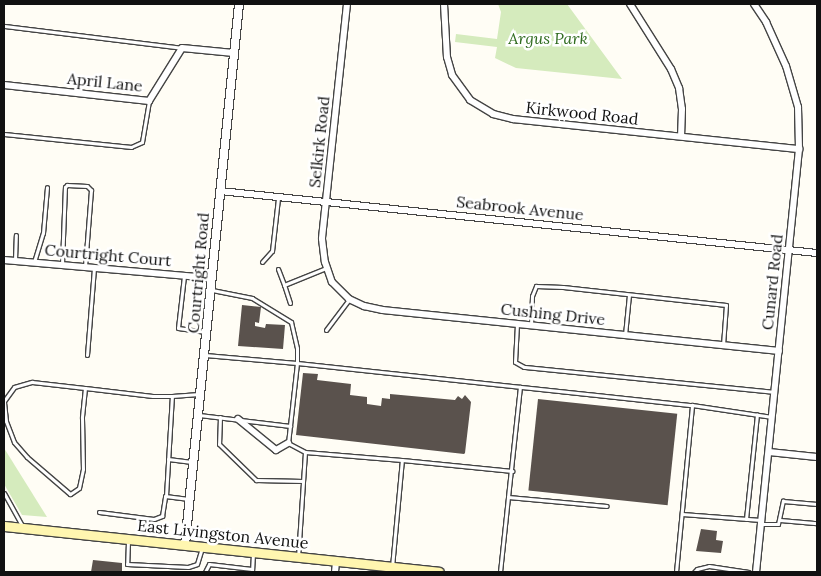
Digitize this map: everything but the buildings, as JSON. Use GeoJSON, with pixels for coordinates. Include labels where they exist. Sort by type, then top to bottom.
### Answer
{"type":"FeatureCollection","features":[{"type":"Feature","properties":{"kind":"main road","name":"East Livingston Avenue"},"geometry":{"type":"LineString","coordinates":[[4,526],[434,572]]}},
{"type":"Feature","properties":{"kind":"street","name":"Courtright Road"},"geometry":{"type":"LineString","coordinates":[[185,546],[239,4]]}},
{"type":"Feature","properties":{"kind":"street","name":"Selkirk Road"},"geometry":{"type":"LineString","coordinates":[[332,282],[327,268],[322,239],[347,4]]}},
{"type":"Feature","properties":{"kind":"street","name":"Kirkwood Road"},"geometry":{"type":"LineString","coordinates":[[444,4],[447,57],[452,75],[462,92],[485,110],[513,119],[799,149]]}},
{"type":"Feature","properties":{"kind":"street"},"geometry":{"type":"LineString","coordinates":[[630,4],[671,70],[679,88],[682,109],[681,136]]}},
{"type":"Feature","properties":{"kind":"street","name":"Cunard Road"},"geometry":{"type":"LineString","coordinates":[[754,4],[766,22],[786,66],[798,107],[799,149],[756,572]]}},
{"type":"Feature","properties":{"kind":"street"},"geometry":{"type":"LineString","coordinates":[[182,48],[234,53]]}},
{"type":"Feature","properties":{"kind":"street","name":"April Lane"},"geometry":{"type":"LineString","coordinates":[[4,85],[149,101],[182,48]]}},
{"type":"Feature","properties":{"kind":"street","name":"Seabrook Avenue"},"geometry":{"type":"LineString","coordinates":[[220,191],[817,253]]}},
{"type":"Feature","properties":{"kind":"street","name":"Courtright Court"},"geometry":{"type":"LineString","coordinates":[[4,260],[211,278]]}},
{"type":"Feature","properties":{"kind":"street","name":"Cushing Drive"},"geometry":{"type":"LineString","coordinates":[[332,282],[349,299],[364,306],[383,310],[779,351]]}},
{"type":"Feature","properties":{"kind":"street"},"geometry":{"type":"LineString","coordinates":[[238,419],[276,450],[288,442]]}},
{"type":"Feature","properties":{"kind":"street"},"geometry":{"type":"LineString","coordinates":[[769,452],[817,457]]}},
{"type":"Feature","properties":{"kind":"street"},"geometry":{"type":"LineString","coordinates":[[335,572],[336,562]]}},
{"type":"Feature","properties":{"kind":"lane"},"geometry":{"type":"LineString","coordinates":[[4,26],[182,48]]}},
{"type":"Feature","properties":{"kind":"lane"},"geometry":{"type":"LineString","coordinates":[[4,134],[131,147],[142,142],[149,101]]}},
{"type":"Feature","properties":{"kind":"lane"},"geometry":{"type":"LineString","coordinates":[[62,265],[65,187],[67,185],[90,188],[85,267]]}},
{"type":"Feature","properties":{"kind":"lane"},"geometry":{"type":"LineString","coordinates":[[34,262],[43,233],[47,186]]}},
{"type":"Feature","properties":{"kind":"lane"},"geometry":{"type":"LineString","coordinates":[[262,262],[272,251],[278,197]]}},
{"type":"Feature","properties":{"kind":"lane"},"geometry":{"type":"LineString","coordinates":[[15,261],[16,235]]}},
{"type":"Feature","properties":{"kind":"lane"},"geometry":{"type":"LineString","coordinates":[[87,355],[94,268]]}},
{"type":"Feature","properties":{"kind":"lane"},"geometry":{"type":"LineString","coordinates":[[284,285],[327,268]]}},
{"type":"Feature","properties":{"kind":"lane"},"geometry":{"type":"LineString","coordinates":[[278,269],[290,303]]}},
{"type":"Feature","properties":{"kind":"lane"},"geometry":{"type":"LineString","coordinates":[[184,275],[178,328],[207,332]]}},
{"type":"Feature","properties":{"kind":"lane"},"geometry":{"type":"LineString","coordinates":[[530,325],[532,296],[536,286],[726,305],[724,346]]}},
{"type":"Feature","properties":{"kind":"lane"},"geometry":{"type":"LineString","coordinates":[[210,290],[252,298],[291,322],[298,348],[288,442],[305,452],[512,471]]}},
{"type":"Feature","properties":{"kind":"lane"},"geometry":{"type":"LineString","coordinates":[[625,335],[629,295]]}},
{"type":"Feature","properties":{"kind":"lane"},"geometry":{"type":"LineString","coordinates":[[326,330],[349,299]]}},
{"type":"Feature","properties":{"kind":"lane"},"geometry":{"type":"LineString","coordinates":[[517,324],[515,362],[524,367],[775,392]]}},
{"type":"Feature","properties":{"kind":"lane"},"geometry":{"type":"LineString","coordinates":[[204,354],[692,405],[772,417]]}},
{"type":"Feature","properties":{"kind":"lane"},"geometry":{"type":"LineString","coordinates":[[85,388],[82,418],[83,469],[79,488],[70,494],[27,457],[14,442],[6,421],[4,401],[14,387],[32,382],[172,396],[200,394]]}},
{"type":"Feature","properties":{"kind":"lane"},"geometry":{"type":"LineString","coordinates":[[500,572],[520,387]]}},
{"type":"Feature","properties":{"kind":"lane"},"geometry":{"type":"LineString","coordinates":[[99,512],[154,519],[162,516],[166,496],[172,396]]}},
{"type":"Feature","properties":{"kind":"lane"},"geometry":{"type":"LineString","coordinates":[[676,572],[692,405]]}},
{"type":"Feature","properties":{"kind":"lane"},"geometry":{"type":"LineString","coordinates":[[198,415],[290,426]]}},
{"type":"Feature","properties":{"kind":"lane"},"geometry":{"type":"LineString","coordinates":[[746,519],[757,415]]}},
{"type":"Feature","properties":{"kind":"lane"},"geometry":{"type":"LineString","coordinates":[[220,418],[219,444],[256,480],[303,481]]}},
{"type":"Feature","properties":{"kind":"lane"},"geometry":{"type":"LineString","coordinates":[[298,558],[305,452]]}},
{"type":"Feature","properties":{"kind":"lane"},"geometry":{"type":"LineString","coordinates":[[168,459],[194,462]]}},
{"type":"Feature","properties":{"kind":"lane"},"geometry":{"type":"LineString","coordinates":[[392,567],[402,460]]}},
{"type":"Feature","properties":{"kind":"lane"},"geometry":{"type":"LineString","coordinates":[[4,493],[24,528]]}},
{"type":"Feature","properties":{"kind":"lane"},"geometry":{"type":"LineString","coordinates":[[166,496],[190,499]]}},
{"type":"Feature","properties":{"kind":"lane"},"geometry":{"type":"LineString","coordinates":[[508,498],[607,506]]}},
{"type":"Feature","properties":{"kind":"lane"},"geometry":{"type":"LineString","coordinates":[[682,514],[746,519],[776,525],[780,520],[781,503],[783,501],[817,504]]}},
{"type":"Feature","properties":{"kind":"lane"},"geometry":{"type":"LineString","coordinates":[[780,520],[817,523]]}},
{"type":"Feature","properties":{"kind":"lane"},"geometry":{"type":"LineString","coordinates":[[128,539],[127,564],[188,567],[197,564],[202,547]]}},
{"type":"Feature","properties":{"kind":"lane"},"geometry":{"type":"LineString","coordinates":[[205,572],[208,564],[252,571],[253,553]]}},
{"type":"Feature","properties":{"kind":"lane"},"geometry":{"type":"LineString","coordinates":[[694,572],[697,569],[709,566],[749,572]]}},
{"type":"Feature","properties":{"kind":"green space","name":"Argus Park"},"geometry":{"type":"Polygon","coordinates":[[[498,4],[567,4],[622,79],[516,68],[495,58],[497,47],[455,42],[456,34],[497,39],[501,12],[498,4]]]}},
{"type":"Feature","properties":{"kind":"green space"},"geometry":{"type":"Polygon","coordinates":[[[4,448],[47,517],[22,515],[4,484],[4,448]]]}}]}
